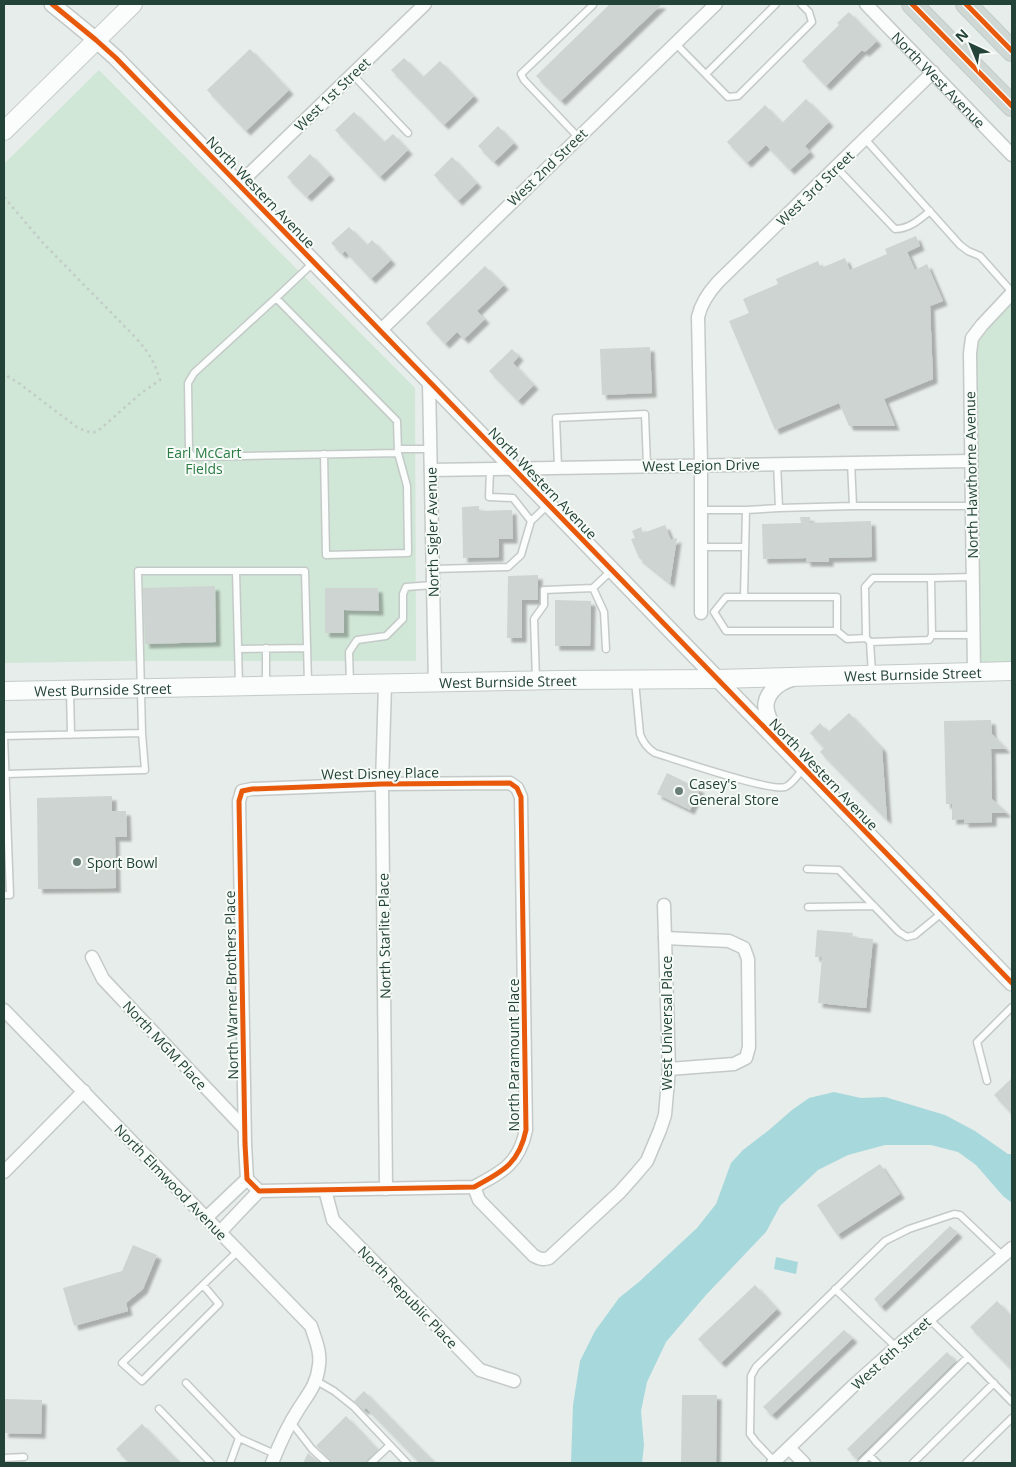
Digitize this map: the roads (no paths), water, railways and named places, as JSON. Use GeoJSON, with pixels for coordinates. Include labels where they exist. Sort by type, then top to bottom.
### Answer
{"type":"FeatureCollection","features":[{"type":"Feature","properties":{"kind":"main road"},"geometry":{"type":"LineString","coordinates":[[4,131],[133,4]]}},
{"type":"Feature","properties":{"kind":"main road"},"geometry":{"type":"LineString","coordinates":[[912,4],[1012,106]]}},
{"type":"Feature","properties":{"kind":"main road"},"geometry":{"type":"LineString","coordinates":[[966,4],[1012,51]]}},
{"type":"Feature","properties":{"kind":"main road","name":"West Burnside Street"},"geometry":{"type":"LineString","coordinates":[[4,691],[536,680],[717,680],[1012,671]]}},
{"type":"Feature","properties":{"kind":"street","name":"North Western Avenue"},"geometry":{"type":"LineString","coordinates":[[52,4],[96,40],[239,184],[1012,983]]}},
{"type":"Feature","properties":{"kind":"street","name":"West 1st Street"},"geometry":{"type":"LineString","coordinates":[[239,184],[425,4]]}},
{"type":"Feature","properties":{"kind":"street","name":"West 2nd Street"},"geometry":{"type":"LineString","coordinates":[[380,331],[716,4]]}},
{"type":"Feature","properties":{"kind":"street","name":"North West Avenue"},"geometry":{"type":"LineString","coordinates":[[866,4],[1012,155]]}},
{"type":"Feature","properties":{"kind":"street","name":"West 3rd Street"},"geometry":{"type":"LineString","coordinates":[[701,464],[698,318],[701,306],[708,293],[933,72]]}},
{"type":"Feature","properties":{"kind":"street","name":"North Hawthorne Avenue"},"geometry":{"type":"LineString","coordinates":[[974,672],[970,353],[972,338],[1012,293]]}},
{"type":"Feature","properties":{"kind":"street","name":"North Sigler Avenue"},"geometry":{"type":"LineString","coordinates":[[429,382],[435,683]]}},
{"type":"Feature","properties":{"kind":"street","name":"West Legion Drive"},"geometry":{"type":"LineString","coordinates":[[431,470],[971,461]]}},
{"type":"Feature","properties":{"kind":"street"},"geometry":{"type":"LineString","coordinates":[[701,464],[701,547],[707,613]]}},
{"type":"Feature","properties":{"kind":"street"},"geometry":{"type":"LineString","coordinates":[[792,757],[767,715],[766,701],[772,690],[783,681],[802,676]]}},
{"type":"Feature","properties":{"kind":"street","name":"North Starlite Place"},"geometry":{"type":"LineString","coordinates":[[385,684],[382,784],[386,1189]]}},
{"type":"Feature","properties":{"kind":"street","name":"West Disney Place"},"geometry":{"type":"LineString","coordinates":[[242,791],[382,784],[510,783],[517,788]]}},
{"type":"Feature","properties":{"kind":"street","name":"North Paramount Place"},"geometry":{"type":"LineString","coordinates":[[260,1191],[474,1187],[492,1178],[509,1166],[517,1155],[524,1143],[526,1130],[521,797],[517,788]]}},
{"type":"Feature","properties":{"kind":"street","name":"North Warner Brothers Place"},"geometry":{"type":"LineString","coordinates":[[242,791],[239,801],[244,1128],[247,1179]]}},
{"type":"Feature","properties":{"kind":"street","name":"West Universal Place"},"geometry":{"type":"LineString","coordinates":[[474,1187],[480,1200],[540,1260],[549,1258],[620,1192],[647,1161],[665,1115],[669,1069],[664,905]]}},
{"type":"Feature","properties":{"kind":"street"},"geometry":{"type":"LineString","coordinates":[[665,938],[729,941],[744,948],[748,959],[748,1047],[746,1058],[734,1064],[669,1069]]}},
{"type":"Feature","properties":{"kind":"street","name":"North MGM Place"},"geometry":{"type":"LineString","coordinates":[[92,957],[103,979],[244,1128]]}},
{"type":"Feature","properties":{"kind":"street","name":"North Elmwood Avenue"},"geometry":{"type":"LineString","coordinates":[[4,1010],[310,1326],[318,1345],[319,1364],[315,1380]]}},
{"type":"Feature","properties":{"kind":"street"},"geometry":{"type":"LineString","coordinates":[[4,1172],[84,1091]]}},
{"type":"Feature","properties":{"kind":"street"},"geometry":{"type":"LineString","coordinates":[[206,1218],[247,1179],[260,1191],[220,1232]]}},
{"type":"Feature","properties":{"kind":"street","name":"North Republic Place"},"geometry":{"type":"LineString","coordinates":[[325,1190],[333,1220],[480,1370],[514,1381]]}},
{"type":"Feature","properties":{"kind":"street","name":"West 6th Street"},"geometry":{"type":"LineString","coordinates":[[774,1463],[896,1347],[1008,1252]]}},
{"type":"Feature","properties":{"kind":"street"},"geometry":{"type":"LineString","coordinates":[[274,1458],[279,1443],[313,1387],[315,1380]]}},
{"type":"Feature","properties":{"kind":"street"},"geometry":{"type":"LineString","coordinates":[[789,1448],[804,1463]]}},
{"type":"Feature","properties":{"kind":"lane"},"geometry":{"type":"LineString","coordinates":[[706,74],[776,4]]}},
{"type":"Feature","properties":{"kind":"lane"},"geometry":{"type":"LineString","coordinates":[[675,43],[728,97],[738,96],[812,22],[808,12],[801,4]]}},
{"type":"Feature","properties":{"kind":"lane"},"geometry":{"type":"LineString","coordinates":[[578,137],[524,80],[521,74],[593,5]]}},
{"type":"Feature","properties":{"kind":"lane"},"geometry":{"type":"LineString","coordinates":[[352,74],[408,133]]}},
{"type":"Feature","properties":{"kind":"lane"},"geometry":{"type":"LineString","coordinates":[[865,139],[964,248],[980,256],[1012,293]]}},
{"type":"Feature","properties":{"kind":"lane"},"geometry":{"type":"LineString","coordinates":[[836,167],[895,229],[901,229],[916,223],[930,211]]}},
{"type":"Feature","properties":{"kind":"lane"},"geometry":{"type":"LineString","coordinates":[[314,262],[194,373],[188,384],[189,452],[194,456],[324,454],[431,449]]}},
{"type":"Feature","properties":{"kind":"lane"},"geometry":{"type":"LineString","coordinates":[[276,298],[397,421],[398,451],[407,486],[408,552],[326,555],[324,454]]}},
{"type":"Feature","properties":{"kind":"lane"},"geometry":{"type":"LineString","coordinates":[[558,467],[556,418],[645,414],[647,466]]}},
{"type":"Feature","properties":{"kind":"lane"},"geometry":{"type":"LineString","coordinates":[[851,462],[853,506]]}},
{"type":"Feature","properties":{"kind":"lane"},"geometry":{"type":"LineString","coordinates":[[777,463],[780,508]]}},
{"type":"Feature","properties":{"kind":"lane"},"geometry":{"type":"LineString","coordinates":[[490,469],[490,497],[513,498],[531,521]]}},
{"type":"Feature","properties":{"kind":"lane"},"geometry":{"type":"LineString","coordinates":[[433,570],[508,566],[521,555],[531,521],[549,505]]}},
{"type":"Feature","properties":{"kind":"lane"},"geometry":{"type":"LineString","coordinates":[[701,510],[853,506],[972,506]]}},
{"type":"Feature","properties":{"kind":"lane"},"geometry":{"type":"LineString","coordinates":[[744,597],[746,510]]}},
{"type":"Feature","properties":{"kind":"lane"},"geometry":{"type":"LineString","coordinates":[[701,547],[745,547]]}},
{"type":"Feature","properties":{"kind":"lane"},"geometry":{"type":"LineString","coordinates":[[536,680],[534,619],[544,604],[544,590],[593,588],[612,570]]}},
{"type":"Feature","properties":{"kind":"lane"},"geometry":{"type":"LineString","coordinates":[[6,774],[145,770],[140,688],[138,571],[305,571],[308,685]]}},
{"type":"Feature","properties":{"kind":"lane"},"geometry":{"type":"LineString","coordinates":[[236,571],[239,687]]}},
{"type":"Feature","properties":{"kind":"lane"},"geometry":{"type":"LineString","coordinates":[[872,675],[865,587],[873,578],[973,577]]}},
{"type":"Feature","properties":{"kind":"lane"},"geometry":{"type":"LineString","coordinates":[[837,631],[837,597],[726,596],[707,613],[726,631],[837,631],[847,639],[929,640],[932,635],[931,578]]}},
{"type":"Feature","properties":{"kind":"lane"},"geometry":{"type":"LineString","coordinates":[[350,684],[349,652],[357,640],[386,636],[403,619],[403,594],[406,587],[433,585]]}},
{"type":"Feature","properties":{"kind":"lane"},"geometry":{"type":"LineString","coordinates":[[593,588],[604,612],[606,649]]}},
{"type":"Feature","properties":{"kind":"lane"},"geometry":{"type":"LineString","coordinates":[[932,635],[974,635]]}},
{"type":"Feature","properties":{"kind":"lane"},"geometry":{"type":"LineString","coordinates":[[266,648],[266,686]]}},
{"type":"Feature","properties":{"kind":"lane"},"geometry":{"type":"LineString","coordinates":[[238,649],[307,648]]}},
{"type":"Feature","properties":{"kind":"lane"},"geometry":{"type":"LineString","coordinates":[[635,680],[642,742],[655,753],[728,776],[777,788],[787,786],[804,768]]}},
{"type":"Feature","properties":{"kind":"lane"},"geometry":{"type":"LineString","coordinates":[[70,690],[71,735]]}},
{"type":"Feature","properties":{"kind":"lane"},"geometry":{"type":"LineString","coordinates":[[4,895],[10,895],[4,736],[142,733]]}},
{"type":"Feature","properties":{"kind":"lane"},"geometry":{"type":"LineString","coordinates":[[807,869],[839,870],[899,932],[907,937],[915,935],[943,912]]}},
{"type":"Feature","properties":{"kind":"lane"},"geometry":{"type":"LineString","coordinates":[[808,906],[874,906]]}},
{"type":"Feature","properties":{"kind":"lane"},"geometry":{"type":"LineString","coordinates":[[987,1082],[977,1042],[1012,1007]]}},
{"type":"Feature","properties":{"kind":"lane"},"geometry":{"type":"LineString","coordinates":[[774,1463],[750,1434],[751,1376],[756,1367],[881,1245],[891,1237],[909,1229],[954,1214],[960,1215],[1008,1252]]}},
{"type":"Feature","properties":{"kind":"lane"},"geometry":{"type":"LineString","coordinates":[[203,1286],[219,1304],[142,1381],[122,1363],[238,1252]]}},
{"type":"Feature","properties":{"kind":"lane"},"geometry":{"type":"LineString","coordinates":[[835,1289],[896,1347]]}},
{"type":"Feature","properties":{"kind":"lane"},"geometry":{"type":"LineString","coordinates":[[929,1319],[1012,1402]]}},
{"type":"Feature","properties":{"kind":"lane"},"geometry":{"type":"LineString","coordinates":[[861,1463],[968,1357]]}},
{"type":"Feature","properties":{"kind":"lane"},"geometry":{"type":"LineString","coordinates":[[315,1380],[334,1391],[354,1407],[407,1463]]}},
{"type":"Feature","properties":{"kind":"lane"},"geometry":{"type":"LineString","coordinates":[[186,1383],[239,1438],[274,1458]]}},
{"type":"Feature","properties":{"kind":"lane"},"geometry":{"type":"LineString","coordinates":[[913,1463],[994,1383]]}},
{"type":"Feature","properties":{"kind":"lane"},"geometry":{"type":"LineString","coordinates":[[159,1409],[211,1463]]}},
{"type":"Feature","properties":{"kind":"lane"},"geometry":{"type":"LineString","coordinates":[[966,1463],[1012,1418]]}},
{"type":"Feature","properties":{"kind":"lane"},"geometry":{"type":"LineString","coordinates":[[291,1422],[312,1449],[327,1463]]}},
{"type":"Feature","properties":{"kind":"lane"},"geometry":{"type":"LineString","coordinates":[[230,1463],[239,1438]]}},
{"type":"Feature","properties":{"kind":"lane"},"geometry":{"type":"LineString","coordinates":[[371,1463],[390,1445]]}},
{"type":"Feature","properties":{"kind":"lane"},"geometry":{"type":"LineString","coordinates":[[869,1455],[877,1463]]}},
{"type":"Feature","properties":{"kind":"lane"},"geometry":{"type":"LineString","coordinates":[[4,1458],[24,1456]]}},
{"type":"Feature","properties":{"kind":"water"},"geometry":{"type":"Polygon","coordinates":[[[834,1092],[861,1098],[885,1097],[945,1115],[975,1131],[1008,1154],[1012,1154],[1012,1203],[1003,1196],[976,1165],[958,1152],[931,1145],[885,1145],[848,1155],[818,1170],[780,1206],[766,1232],[706,1295],[666,1342],[647,1382],[641,1411],[644,1445],[642,1463],[571,1463],[573,1405],[580,1361],[595,1331],[619,1298],[697,1228],[716,1204],[731,1163],[743,1150],[809,1098],[834,1092]]]}},
{"type":"Feature","properties":{"kind":"water"},"geometry":{"type":"Polygon","coordinates":[[[776,1257],[798,1262],[796,1274],[774,1269],[776,1257]]]}},
{"type":"Feature","properties":{"kind":"place","name":"Casey's General Store"},"geometry":{"type":"Point","coordinates":[679,791]}},
{"type":"Feature","properties":{"kind":"place","name":"Sport Bowl"},"geometry":{"type":"Point","coordinates":[77,862]}},
{"type":"Feature","properties":{"kind":"park label","name":"Earl McCart Fields"},"geometry":{"type":"Point","coordinates":[204,460]}}]}
